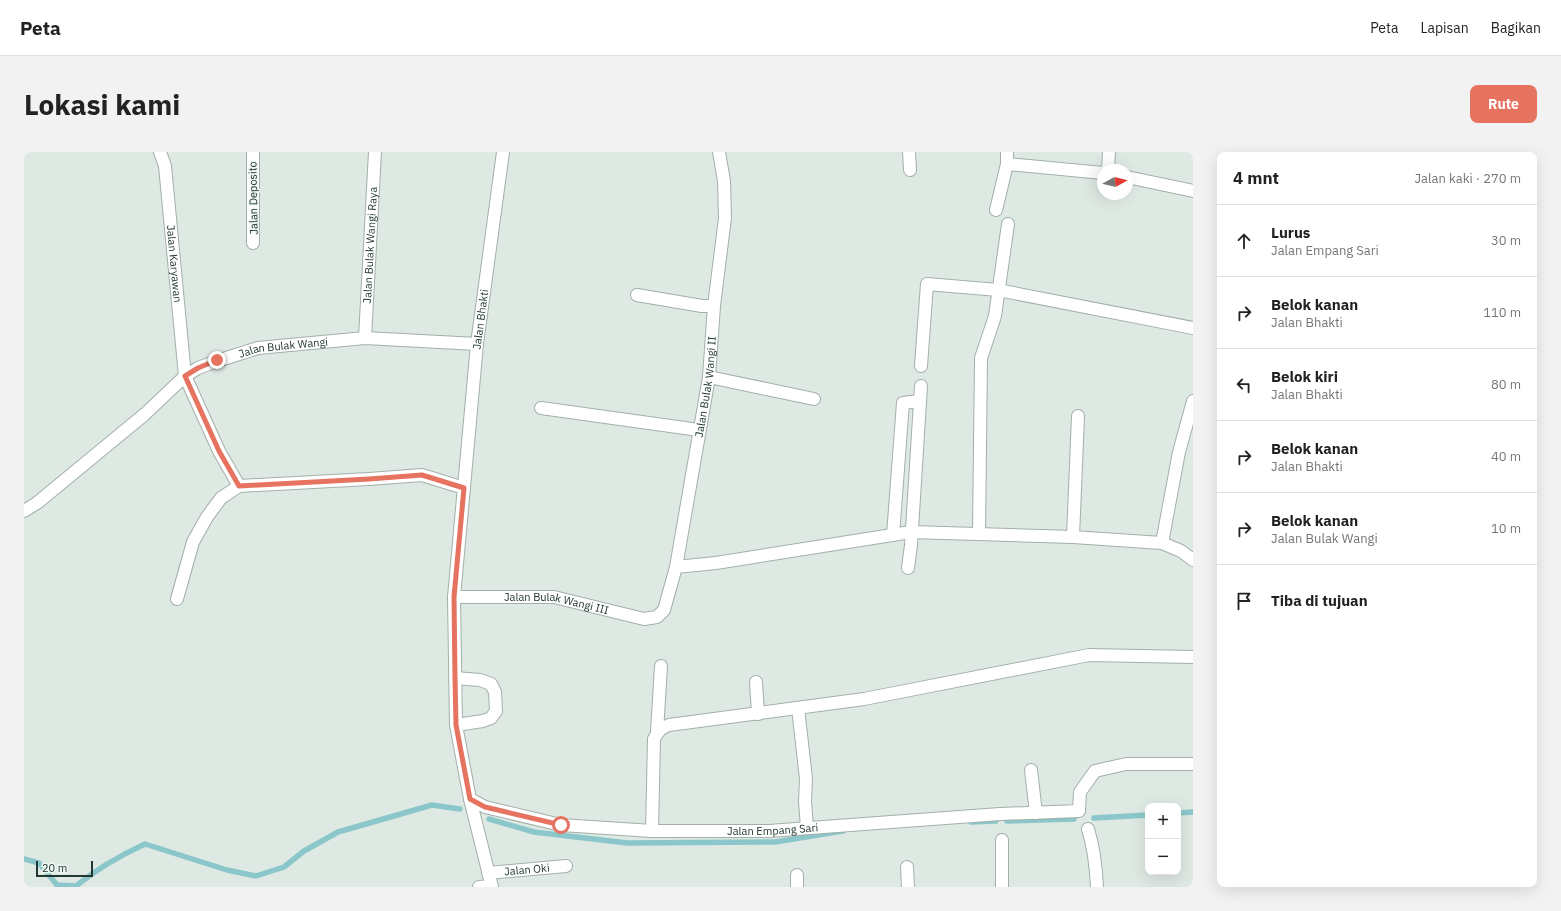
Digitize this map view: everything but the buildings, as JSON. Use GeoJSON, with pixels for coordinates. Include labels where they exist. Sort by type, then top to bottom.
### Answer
{"type":"FeatureCollection","features":[{"type":"Feature","properties":{"kind":"street","name":"Jalan Karyawan"},"geometry":{"type":"LineString","coordinates":[[160,152],[165,166],[185,376]]}},
{"type":"Feature","properties":{"kind":"street","name":"Jalan Deposito"},"geometry":{"type":"LineString","coordinates":[[252,152],[253,243]]}},
{"type":"Feature","properties":{"kind":"street","name":"Jalan Bulak Wangi Raya"},"geometry":{"type":"LineString","coordinates":[[365,338],[375,152]]}},
{"type":"Feature","properties":{"kind":"street","name":"Jalan Bhakti"},"geometry":{"type":"LineString","coordinates":[[492,886],[470,799],[456,725],[454,597],[477,344],[503,152]]}},
{"type":"Feature","properties":{"kind":"street","name":"Jalan Bulak Wangi II"},"geometry":{"type":"LineString","coordinates":[[657,617],[664,610],[676,567],[709,378],[714,306],[725,218],[724,181],[719,152]]}},
{"type":"Feature","properties":{"kind":"street"},"geometry":{"type":"LineString","coordinates":[[910,152],[910,170]]}},
{"type":"Feature","properties":{"kind":"street"},"geometry":{"type":"LineString","coordinates":[[1108,164],[1109,152]]}},
{"type":"Feature","properties":{"kind":"street"},"geometry":{"type":"LineString","coordinates":[[996,210],[1007,158],[1097,172]]}},
{"type":"Feature","properties":{"kind":"street"},"geometry":{"type":"LineString","coordinates":[[1133,178],[1193,191]]}},
{"type":"Feature","properties":{"kind":"street"},"geometry":{"type":"LineString","coordinates":[[978,533],[981,358],[995,316],[1008,224]]}},
{"type":"Feature","properties":{"kind":"street"},"geometry":{"type":"LineString","coordinates":[[921,366],[927,284],[998,290],[1193,328]]}},
{"type":"Feature","properties":{"kind":"street"},"geometry":{"type":"LineString","coordinates":[[637,295],[702,306],[714,306]]}},
{"type":"Feature","properties":{"kind":"street","name":"Jalan Bulak Wangi"},"geometry":{"type":"LineString","coordinates":[[24,511],[37,504],[145,414],[185,376],[198,368],[217,360],[258,348],[365,338],[477,344]]}},
{"type":"Feature","properties":{"kind":"street"},"geometry":{"type":"LineString","coordinates":[[185,376],[219,451],[239,486]]}},
{"type":"Feature","properties":{"kind":"street"},"geometry":{"type":"LineString","coordinates":[[709,378],[814,399]]}},
{"type":"Feature","properties":{"kind":"street"},"geometry":{"type":"LineString","coordinates":[[908,568],[920,386]]}},
{"type":"Feature","properties":{"kind":"street"},"geometry":{"type":"LineString","coordinates":[[1162,543],[1179,452],[1193,401]]}},
{"type":"Feature","properties":{"kind":"street"},"geometry":{"type":"LineString","coordinates":[[893,535],[903,403],[919,402]]}},
{"type":"Feature","properties":{"kind":"street"},"geometry":{"type":"LineString","coordinates":[[541,408],[700,430]]}},
{"type":"Feature","properties":{"kind":"street"},"geometry":{"type":"LineString","coordinates":[[1073,537],[1078,416]]}},
{"type":"Feature","properties":{"kind":"street"},"geometry":{"type":"LineString","coordinates":[[177,599],[192,542],[207,517],[221,498],[239,486],[422,475],[464,488]]}},
{"type":"Feature","properties":{"kind":"street"},"geometry":{"type":"LineString","coordinates":[[676,567],[716,563],[911,532],[1073,537],[1162,543],[1181,551],[1193,560]]}},
{"type":"Feature","properties":{"kind":"street","name":"Jalan Bulak Wangi III"},"geometry":{"type":"LineString","coordinates":[[454,597],[554,597],[644,619],[657,617]]}},
{"type":"Feature","properties":{"kind":"street"},"geometry":{"type":"LineString","coordinates":[[657,732],[670,725],[864,699],[1089,655],[1193,657]]}},
{"type":"Feature","properties":{"kind":"street"},"geometry":{"type":"LineString","coordinates":[[652,831],[654,739],[657,732],[661,666]]}},
{"type":"Feature","properties":{"kind":"street"},"geometry":{"type":"LineString","coordinates":[[455,678],[480,680],[491,684],[495,692],[496,711],[491,718],[483,721],[456,725]]}},
{"type":"Feature","properties":{"kind":"street"},"geometry":{"type":"LineString","coordinates":[[756,682],[758,714]]}},
{"type":"Feature","properties":{"kind":"street"},"geometry":{"type":"LineString","coordinates":[[798,708],[806,772],[805,800],[807,828]]}},
{"type":"Feature","properties":{"kind":"street","name":"Jalan Empang Sari"},"geometry":{"type":"LineString","coordinates":[[470,799],[485,807],[561,825],[652,831],[769,831],[1079,811],[1080,792],[1095,771],[1126,764],[1193,764]]}},
{"type":"Feature","properties":{"kind":"street"},"geometry":{"type":"LineString","coordinates":[[1032,770],[1036,813]]}},
{"type":"Feature","properties":{"kind":"street"},"geometry":{"type":"LineString","coordinates":[[1088,829],[1094,855],[1097,887]]}},
{"type":"Feature","properties":{"kind":"street"},"geometry":{"type":"LineString","coordinates":[[1002,840],[1002,887]]}},
{"type":"Feature","properties":{"kind":"street","name":"Jalan Oki"},"geometry":{"type":"LineString","coordinates":[[488,873],[566,866]]}},
{"type":"Feature","properties":{"kind":"street"},"geometry":{"type":"LineString","coordinates":[[907,867],[908,887]]}},
{"type":"Feature","properties":{"kind":"street"},"geometry":{"type":"LineString","coordinates":[[479,887],[492,886]]}},
{"type":"Feature","properties":{"kind":"waterway"},"geometry":{"type":"LineString","coordinates":[[24,859],[39,863],[57,885],[76,886],[109,863],[145,844],[227,870],[256,876],[284,867],[304,851],[338,832],[432,805],[460,809]]}},
{"type":"Feature","properties":{"kind":"waterway"},"geometry":{"type":"LineString","coordinates":[[1181,813],[1193,812]]}},
{"type":"Feature","properties":{"kind":"waterway"},"geometry":{"type":"LineString","coordinates":[[1094,818],[1145,815]]}},
{"type":"Feature","properties":{"kind":"waterway"},"geometry":{"type":"LineString","coordinates":[[489,819],[534,832],[627,843],[775,842],[843,831]]}},
{"type":"Feature","properties":{"kind":"waterway"},"geometry":{"type":"LineString","coordinates":[[1007,821],[1074,819]]}},
{"type":"Feature","properties":{"kind":"waterway"},"geometry":{"type":"LineString","coordinates":[[971,822],[996,821]]}},
{"type":"Feature","properties":{"kind":"route"},"geometry":{"type":"LineString","coordinates":[[217,360],[198,368],[185,376],[219,451],[239,486],[422,475],[464,488],[454,597],[455,678],[456,725],[470,799],[485,807],[561,825]]}}]}
